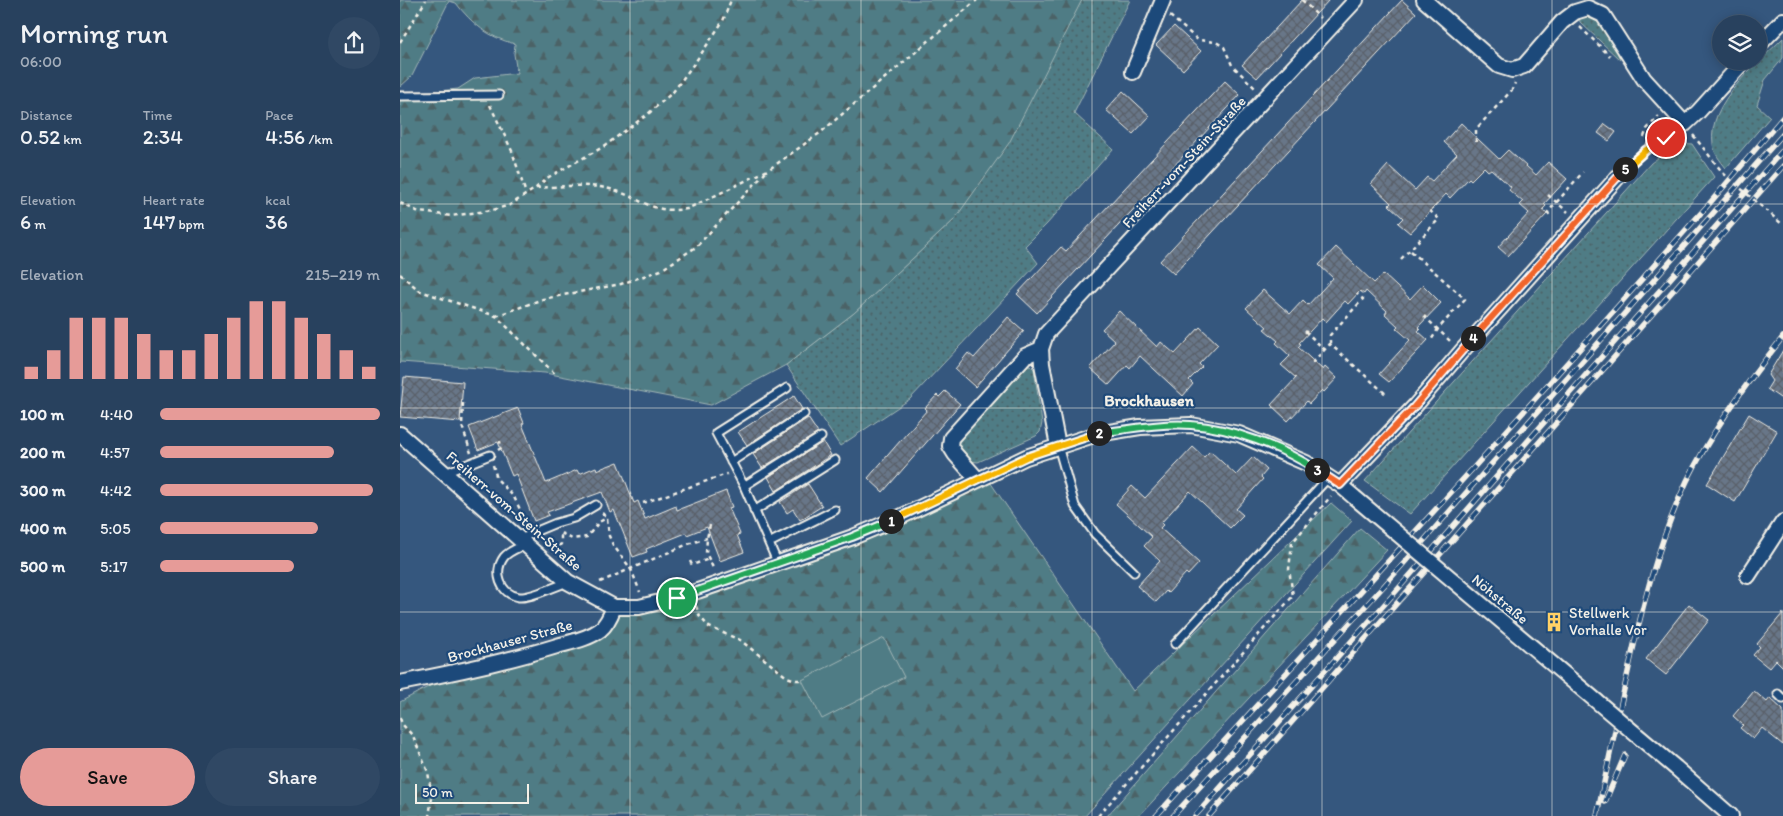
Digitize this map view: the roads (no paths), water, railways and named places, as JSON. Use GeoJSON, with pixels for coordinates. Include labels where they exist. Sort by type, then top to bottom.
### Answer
{"type":"FeatureCollection","features":[{"type":"Feature","properties":{"kind":"street","name":"Freiherr-vom-Stein-Straße"},"geometry":{"type":"LineString","coordinates":[[1041,349],[1046,334],[1356,0]]}},
{"type":"Feature","properties":{"kind":"street"},"geometry":{"type":"LineString","coordinates":[[1424,0],[1499,66],[1512,70],[1524,66],[1562,22],[1575,12],[1588,8],[1603,15],[1644,79],[1685,124],[1736,70]]}},
{"type":"Feature","properties":{"kind":"street"},"geometry":{"type":"LineString","coordinates":[[1133,72],[1161,3]]}},
{"type":"Feature","properties":{"kind":"street"},"geometry":{"type":"LineString","coordinates":[[1767,37],[1783,20]]}},
{"type":"Feature","properties":{"kind":"street"},"geometry":{"type":"LineString","coordinates":[[1334,482],[1414,407],[1626,168]]}},
{"type":"Feature","properties":{"kind":"street"},"geometry":{"type":"LineString","coordinates":[[978,480],[955,454],[950,446],[951,438],[1025,356],[1041,349],[1042,364],[1058,446]]}},
{"type":"Feature","properties":{"kind":"street","name":"Freiherr-vom-Stein-Straße"},"geometry":{"type":"LineString","coordinates":[[400,434],[568,582],[614,607],[639,607],[677,598],[778,564],[896,519],[1026,457],[1097,434],[1114,431],[1140,427],[1191,425],[1239,434],[1306,463],[1334,482]]}},
{"type":"Feature","properties":{"kind":"street","name":"Nöhstraße"},"geometry":{"type":"LineString","coordinates":[[1334,482],[1676,768],[1730,816]]}},
{"type":"Feature","properties":{"kind":"street"},"geometry":{"type":"LineString","coordinates":[[1748,576],[1783,522]]}},
{"type":"Feature","properties":{"kind":"street","name":"Brockhauser Straße"},"geometry":{"type":"LineString","coordinates":[[400,683],[514,660],[586,637],[602,629],[614,607]]}},
{"type":"Feature","properties":{"kind":"lane"},"geometry":{"type":"LineString","coordinates":[[400,96],[499,95]]}},
{"type":"Feature","properties":{"kind":"lane"},"geometry":{"type":"LineString","coordinates":[[1626,168],[1646,150],[1685,124]]}},
{"type":"Feature","properties":{"kind":"lane"},"geometry":{"type":"LineString","coordinates":[[778,564],[744,486],[716,434],[787,388]]}},
{"type":"Feature","properties":{"kind":"lane"},"geometry":{"type":"LineString","coordinates":[[731,462],[804,414]]}},
{"type":"Feature","properties":{"kind":"lane"},"geometry":{"type":"LineString","coordinates":[[744,486],[821,437]]}},
{"type":"Feature","properties":{"kind":"lane"},"geometry":{"type":"LineString","coordinates":[[1058,446],[1075,506],[1095,534],[1134,572]]}},
{"type":"Feature","properties":{"kind":"lane"},"geometry":{"type":"LineString","coordinates":[[445,473],[490,455]]}},
{"type":"Feature","properties":{"kind":"lane"},"geometry":{"type":"LineString","coordinates":[[754,512],[835,460]]}},
{"type":"Feature","properties":{"kind":"lane"},"geometry":{"type":"LineString","coordinates":[[1175,644],[1334,482]]}},
{"type":"Feature","properties":{"kind":"lane"},"geometry":{"type":"LineString","coordinates":[[568,582],[522,597],[512,595],[505,590],[501,583],[500,565],[505,556],[532,533],[574,518],[596,505]]}},
{"type":"Feature","properties":{"kind":"lane"},"geometry":{"type":"LineString","coordinates":[[769,543],[835,510]]}},
{"type":"Feature","properties":{"kind":"railway"},"geometry":{"type":"LineString","coordinates":[[1156,816],[1476,465],[1709,204],[1783,117]]}},
{"type":"Feature","properties":{"kind":"railway"},"geometry":{"type":"LineString","coordinates":[[1173,816],[1382,588],[1783,134]]}},
{"type":"Feature","properties":{"kind":"railway"},"geometry":{"type":"LineString","coordinates":[[1195,816],[1391,597],[1783,150]]}},
{"type":"Feature","properties":{"kind":"railway"},"geometry":{"type":"LineString","coordinates":[[1209,816],[1783,166]]}},
{"type":"Feature","properties":{"kind":"railway"},"geometry":{"type":"LineString","coordinates":[[1597,816],[1639,623],[1659,551],[1668,527],[1687,481],[1719,424],[1756,371],[1783,337]]}},
{"type":"Feature","properties":{"kind":"railway"},"geometry":{"type":"LineString","coordinates":[[1605,802],[1625,755]]}},
{"type":"Feature","properties":{"kind":"place","name":"Stellwerk Vorhalle Vor"},"geometry":{"type":"Point","coordinates":[1554,622]}},
{"type":"Feature","properties":{"kind":"district","name":"Brockhausen"},"geometry":{"type":"Point","coordinates":[1149,400]}}]}
